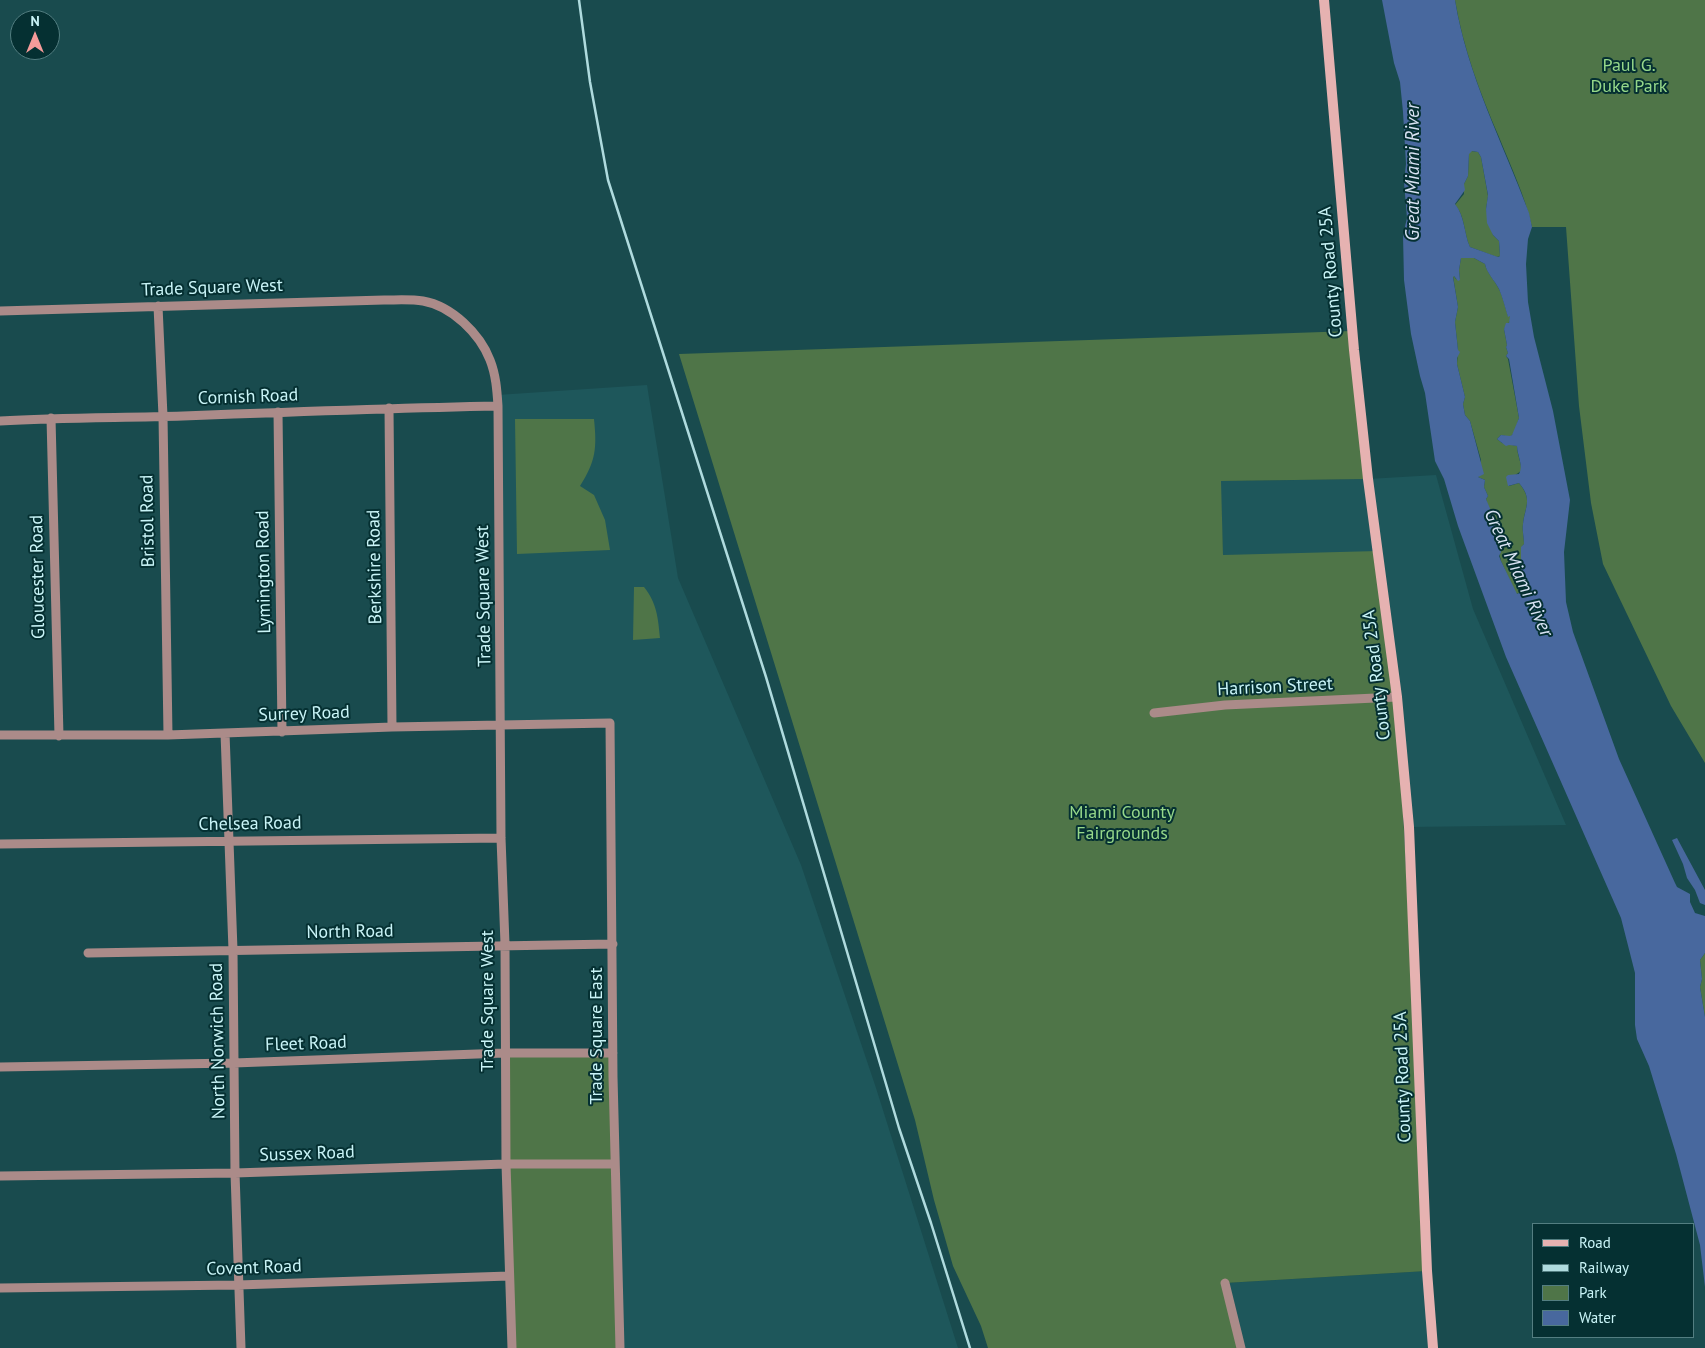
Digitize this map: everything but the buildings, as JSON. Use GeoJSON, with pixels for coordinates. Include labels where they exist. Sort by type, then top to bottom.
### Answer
{"type":"FeatureCollection","features":[{"type":"Feature","properties":{"kind":"main road","name":"County Road 25A"},"geometry":{"type":"LineString","coordinates":[[1324,0],[1354,350],[1369,487],[1398,697],[1409,827],[1427,1271],[1433,1348]]}},
{"type":"Feature","properties":{"kind":"street","name":"Trade Square West"},"geometry":{"type":"LineString","coordinates":[[0,311],[396,300],[424,301],[453,313],[478,337],[490,360],[496,383],[498,406],[501,725],[500,838],[505,944],[504,1053],[512,1348]]}},
{"type":"Feature","properties":{"kind":"street","name":"Bristol Road"},"geometry":{"type":"LineString","coordinates":[[158,306],[163,416],[168,735]]}},
{"type":"Feature","properties":{"kind":"street","name":"Cornish Road"},"geometry":{"type":"LineString","coordinates":[[0,422],[51,418],[498,406]]}},
{"type":"Feature","properties":{"kind":"street","name":"Berkshire Road"},"geometry":{"type":"LineString","coordinates":[[389,408],[392,727]]}},
{"type":"Feature","properties":{"kind":"street","name":"Lymington Road"},"geometry":{"type":"LineString","coordinates":[[278,412],[282,732]]}},
{"type":"Feature","properties":{"kind":"street","name":"Gloucester Road"},"geometry":{"type":"LineString","coordinates":[[51,418],[59,736]]}},
{"type":"Feature","properties":{"kind":"street","name":"Harrison Street"},"geometry":{"type":"LineString","coordinates":[[1154,713],[1225,705],[1398,697]]}},
{"type":"Feature","properties":{"kind":"street","name":"Surrey Road"},"geometry":{"type":"LineString","coordinates":[[0,735],[168,735],[392,727],[610,723]]}},
{"type":"Feature","properties":{"kind":"street","name":"Trade Square East"},"geometry":{"type":"LineString","coordinates":[[610,723],[613,1053],[620,1348]]}},
{"type":"Feature","properties":{"kind":"street","name":"North Norwich Road"},"geometry":{"type":"LineString","coordinates":[[225,733],[233,950],[235,1173],[241,1348]]}},
{"type":"Feature","properties":{"kind":"street","name":"Chelsea Road"},"geometry":{"type":"LineString","coordinates":[[0,844],[500,838]]}},
{"type":"Feature","properties":{"kind":"street","name":"North Road"},"geometry":{"type":"LineString","coordinates":[[88,952],[505,944],[613,944]]}},
{"type":"Feature","properties":{"kind":"street","name":"Fleet Road"},"geometry":{"type":"LineString","coordinates":[[0,1067],[234,1063],[504,1053],[613,1053]]}},
{"type":"Feature","properties":{"kind":"street","name":"Sussex Road"},"geometry":{"type":"LineString","coordinates":[[0,1176],[235,1173],[506,1164],[615,1164]]}},
{"type":"Feature","properties":{"kind":"street","name":"Covent Road"},"geometry":{"type":"LineString","coordinates":[[0,1288],[238,1285],[509,1276]]}},
{"type":"Feature","properties":{"kind":"street"},"geometry":{"type":"LineString","coordinates":[[1225,1283],[1241,1348]]}},
{"type":"Feature","properties":{"kind":"shaded area"},"geometry":{"type":"Polygon","coordinates":[[[647,385],[678,578],[801,865],[876,1088],[958,1348],[620,1348],[610,723],[501,725],[497,395],[647,385]]]}},
{"type":"Feature","properties":{"kind":"shaded area"},"geometry":{"type":"Polygon","coordinates":[[[1436,475],[1473,609],[1566,825],[1409,827],[1223,556],[1220,481],[1368,479],[1436,475]]]}},
{"type":"Feature","properties":{"kind":"shaded area"},"geometry":{"type":"Polygon","coordinates":[[[1427,1271],[1433,1348],[1241,1348],[1225,1283],[1427,1271]]]}},
{"type":"Feature","properties":{"kind":"green space","name":"Paul G. Duke Park"},"geometry":{"type":"Polygon","coordinates":[[[1455,0],[1705,0],[1705,763],[1671,706],[1603,564],[1591,503],[1579,406],[1566,227],[1532,227],[1522,193],[1473,70],[1458,18],[1455,0]]]}},
{"type":"Feature","properties":{"kind":"green space"},"geometry":{"type":"Polygon","coordinates":[[[1471,151],[1478,152],[1481,157],[1488,196],[1486,209],[1493,235],[1499,241],[1500,256],[1497,257],[1470,247],[1463,219],[1455,205],[1464,194],[1464,184],[1468,176],[1469,153],[1471,151]]]}},
{"type":"Feature","properties":{"kind":"green space"},"geometry":{"type":"Polygon","coordinates":[[[1461,258],[1474,258],[1485,264],[1500,292],[1508,316],[1510,315],[1510,321],[1504,329],[1508,353],[1506,356],[1519,418],[1514,433],[1510,437],[1501,435],[1497,439],[1502,443],[1517,446],[1521,471],[1508,480],[1509,486],[1519,483],[1527,499],[1523,526],[1524,544],[1521,548],[1521,582],[1519,593],[1516,594],[1501,561],[1486,499],[1488,496],[1484,487],[1485,480],[1478,477],[1481,460],[1463,404],[1465,397],[1457,364],[1458,350],[1455,322],[1458,307],[1453,276],[1460,280],[1461,258]]]}},
{"type":"Feature","properties":{"kind":"green space","name":"Miami County Fairgrounds"},"geometry":{"type":"Polygon","coordinates":[[[1352,331],[1368,479],[1221,481],[1223,555],[1378,551],[1397,697],[1427,1271],[1225,1283],[1241,1348],[988,1348],[981,1326],[953,1266],[934,1200],[915,1120],[679,354],[1352,331]]]}},
{"type":"Feature","properties":{"kind":"green space"},"geometry":{"type":"Polygon","coordinates":[[[515,419],[594,419],[594,454],[580,486],[594,495],[605,520],[610,550],[517,554],[515,419]]]}},
{"type":"Feature","properties":{"kind":"green space"},"geometry":{"type":"Polygon","coordinates":[[[634,587],[644,587],[652,599],[660,638],[633,640],[634,587]]]}},
{"type":"Feature","properties":{"kind":"green space"},"geometry":{"type":"Polygon","coordinates":[[[1705,953],[1705,1017],[1700,987],[1702,979],[1700,960],[1705,953]]]}},
{"type":"Feature","properties":{"kind":"green space"},"geometry":{"type":"Polygon","coordinates":[[[504,1053],[613,1053],[620,1348],[512,1348],[504,1053]]]}},
{"type":"Feature","properties":{"kind":"water","name":"Great Miami River"},"geometry":{"type":"Polygon","coordinates":[[[1382,0],[1455,0],[1468,55],[1477,82],[1529,213],[1532,227],[1528,239],[1526,264],[1528,302],[1534,337],[1553,411],[1570,500],[1564,552],[1566,602],[1573,632],[1619,759],[1675,883],[1677,887],[1690,894],[1690,902],[1695,913],[1705,916],[1705,953],[1700,960],[1702,979],[1700,987],[1705,1017],[1705,1287],[1700,1245],[1695,1223],[1649,1066],[1637,1039],[1635,1025],[1635,973],[1621,918],[1506,657],[1458,526],[1444,479],[1435,461],[1425,393],[1411,334],[1404,280],[1403,235],[1407,218],[1404,182],[1406,164],[1400,82],[1394,63],[1382,0]],[[1472,151],[1469,154],[1468,176],[1464,184],[1465,190],[1455,204],[1463,219],[1470,247],[1498,257],[1500,256],[1499,241],[1493,235],[1487,223],[1488,195],[1481,157],[1478,152],[1472,151]],[[1461,258],[1460,280],[1458,281],[1453,277],[1458,307],[1455,322],[1458,350],[1460,352],[1457,364],[1465,397],[1463,404],[1465,415],[1470,421],[1484,474],[1478,477],[1485,480],[1484,487],[1488,496],[1486,499],[1494,518],[1501,552],[1499,556],[1517,594],[1519,593],[1521,582],[1518,574],[1521,572],[1521,547],[1524,544],[1523,526],[1527,499],[1519,483],[1508,486],[1506,477],[1519,474],[1521,464],[1517,446],[1506,446],[1497,439],[1501,435],[1512,435],[1519,418],[1509,359],[1506,356],[1508,353],[1504,329],[1506,323],[1509,323],[1510,316],[1508,317],[1499,289],[1485,264],[1474,258],[1461,258]]]}},
{"type":"Feature","properties":{"kind":"water"},"geometry":{"type":"Polygon","coordinates":[[[1677,838],[1705,890],[1705,905],[1700,903],[1695,890],[1687,878],[1672,840],[1677,838]]]}},
{"type":"Feature","properties":{"kind":"railway"},"geometry":{"type":"LineString","coordinates":[[579,0],[590,82],[608,180],[766,677],[899,1128],[970,1348]]}}]}
